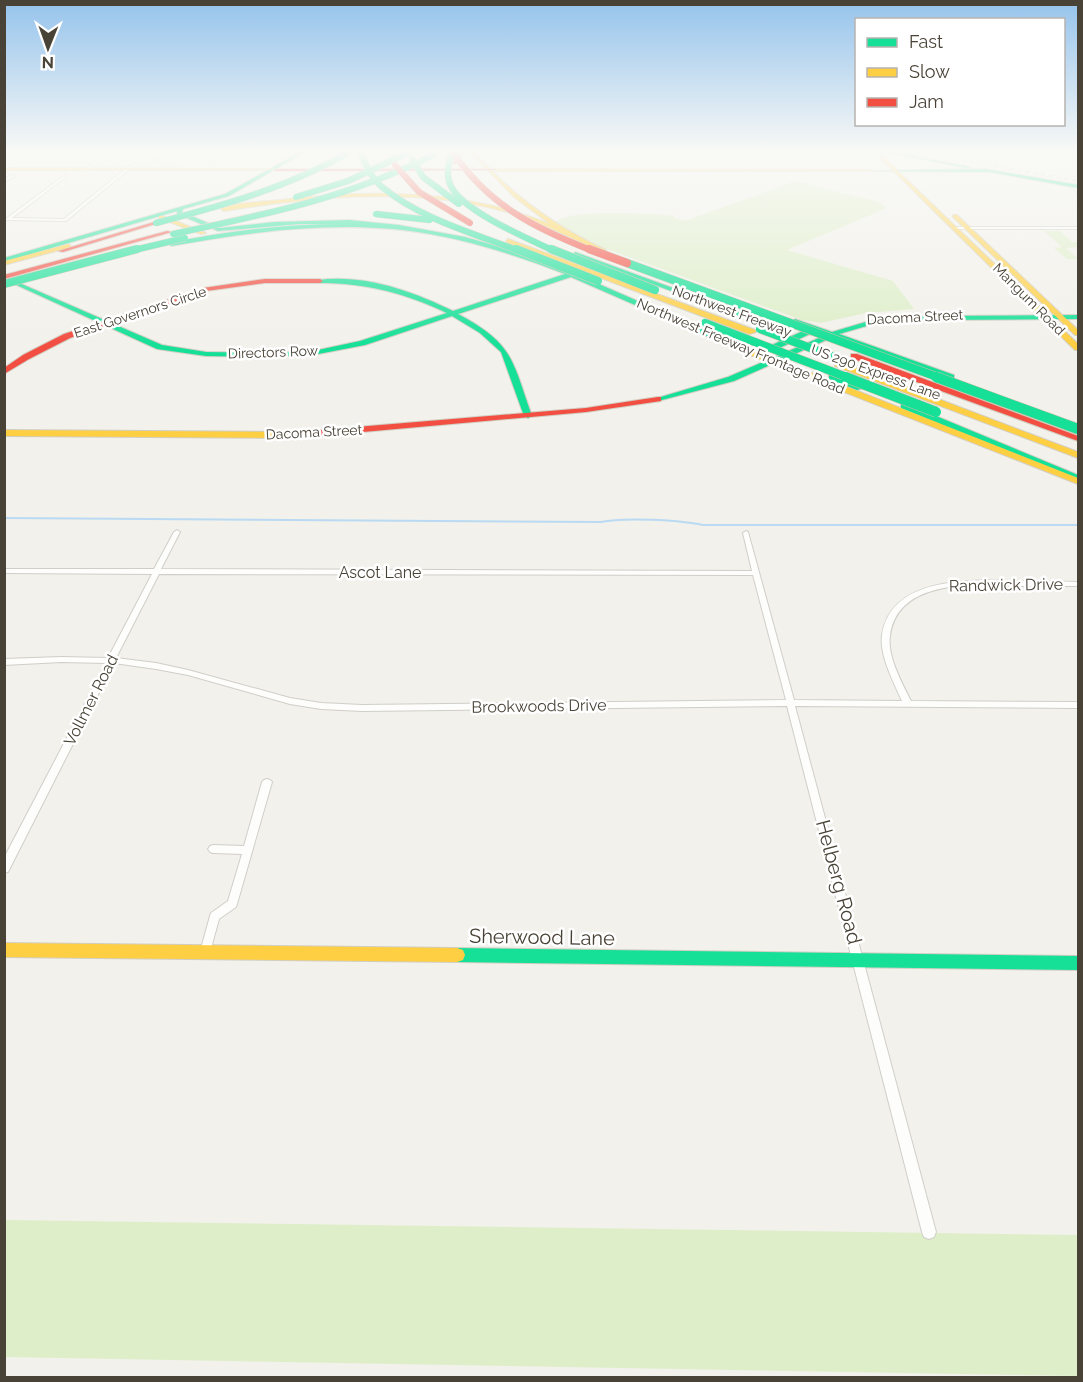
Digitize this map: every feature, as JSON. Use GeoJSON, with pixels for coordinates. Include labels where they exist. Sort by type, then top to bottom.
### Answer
{"type":"FeatureCollection","features":[{"type":"Feature","properties":{"kind":"main road"},"geometry":{"type":"LineString","coordinates":[[163,226],[175,215]]}},
{"type":"Feature","properties":{"kind":"main road"},"geometry":{"type":"LineString","coordinates":[[185,215],[224,232],[242,232]]}},
{"type":"Feature","properties":{"kind":"main road"},"geometry":{"type":"LineString","coordinates":[[7,283],[133,242],[163,226],[192,215]]}},
{"type":"Feature","properties":{"kind":"main road"},"geometry":{"type":"LineString","coordinates":[[4,266],[203,215]]}},
{"type":"Feature","properties":{"kind":"main road"},"geometry":{"type":"LineString","coordinates":[[4,266],[93,242],[215,215]]}},
{"type":"Feature","properties":{"kind":"main road"},"geometry":{"type":"LineString","coordinates":[[163,226],[231,215]]}},
{"type":"Feature","properties":{"kind":"main road"},"geometry":{"type":"LineString","coordinates":[[7,283],[102,257],[223,230],[293,217],[335,215]]}},
{"type":"Feature","properties":{"kind":"main road"},"geometry":{"type":"LineString","coordinates":[[389,215],[439,221],[511,245]]}},
{"type":"Feature","properties":{"kind":"main road"},"geometry":{"type":"LineString","coordinates":[[424,215],[436,222],[511,245]]}},
{"type":"Feature","properties":{"kind":"main road"},"geometry":{"type":"LineString","coordinates":[[430,215],[1078,467]]}},
{"type":"Feature","properties":{"kind":"main road"},"geometry":{"type":"LineString","coordinates":[[456,215],[511,245]]}},
{"type":"Feature","properties":{"kind":"main road","name":"Northwest Freeway"},"geometry":{"type":"LineString","coordinates":[[481,215],[769,325],[842,364],[1078,439]]}},
{"type":"Feature","properties":{"kind":"main road","name":"US 290 Express Lane"},"geometry":{"type":"LineString","coordinates":[[488,215],[536,243],[572,259],[842,364],[1078,448]]}},
{"type":"Feature","properties":{"kind":"main road"},"geometry":{"type":"LineString","coordinates":[[499,215],[626,272]]}},
{"type":"Feature","properties":{"kind":"main road"},"geometry":{"type":"LineString","coordinates":[[520,215],[575,244],[1078,429]]}},
{"type":"Feature","properties":{"kind":"main road"},"geometry":{"type":"LineString","coordinates":[[521,215],[599,249],[1078,424]]}},
{"type":"Feature","properties":{"kind":"main road"},"geometry":{"type":"LineString","coordinates":[[537,215],[564,232]]}},
{"type":"Feature","properties":{"kind":"main road","name":"Mangum Road"},"geometry":{"type":"LineString","coordinates":[[948,215],[1053,315],[1078,333]]}},
{"type":"Feature","properties":{"kind":"main road"},"geometry":{"type":"LineString","coordinates":[[163,226],[165,217],[206,235],[201,238]]}},
{"type":"Feature","properties":{"kind":"main road"},"geometry":{"type":"LineString","coordinates":[[223,230],[285,222],[348,221],[387,224],[424,231]]}},
{"type":"Feature","properties":{"kind":"main road","name":"Northwest Freeway Frontage Road"},"geometry":{"type":"LineString","coordinates":[[242,232],[324,226],[398,228],[511,245],[569,275],[733,345],[1078,479]]}},
{"type":"Feature","properties":{"kind":"main road"},"geometry":{"type":"LineString","coordinates":[[7,283],[88,262],[201,238],[242,232]]}},
{"type":"Feature","properties":{"kind":"main road","name":"Northwest Freeway"},"geometry":{"type":"LineString","coordinates":[[511,245],[842,364],[1078,455]]}},
{"type":"Feature","properties":{"kind":"main road","name":"Directors Row"},"geometry":{"type":"LineString","coordinates":[[7,283],[105,322],[141,340],[184,352],[271,355],[318,352],[353,345],[569,275]]}},
{"type":"Feature","properties":{"kind":"main road","name":"East Governors Circle"},"geometry":{"type":"LineString","coordinates":[[4,372],[41,348],[175,297],[225,285],[265,281],[349,282],[389,288],[469,322],[492,338],[504,352],[528,416]]}},
{"type":"Feature","properties":{"kind":"main road"},"geometry":{"type":"LineString","coordinates":[[733,345],[763,350],[807,332],[804,327],[759,308]]}},
{"type":"Feature","properties":{"kind":"main road","name":"Dacoma Street"},"geometry":{"type":"LineString","coordinates":[[4,434],[302,435],[528,416],[649,401],[701,386],[866,318],[897,314],[1078,315]]}},
{"type":"Feature","properties":{"kind":"main road","name":"Mangum Road"},"geometry":{"type":"LineString","coordinates":[[1053,315],[1078,348]]}},
{"type":"Feature","properties":{"kind":"main road"},"geometry":{"type":"LineString","coordinates":[[705,323],[842,364],[1078,479]]}},
{"type":"Feature","properties":{"kind":"main road"},"geometry":{"type":"LineString","coordinates":[[936,412],[949,420],[1078,472]]}},
{"type":"Feature","properties":{"kind":"main road","name":"Sherwood Lane"},"geometry":{"type":"LineString","coordinates":[[4,950],[1078,963]]}},
{"type":"Feature","properties":{"kind":"street"},"geometry":{"type":"LineString","coordinates":[[5,220],[65,220],[71,215]]}},
{"type":"Feature","properties":{"kind":"street"},"geometry":{"type":"LineString","coordinates":[[961,228],[1078,228]]}},
{"type":"Feature","properties":{"kind":"street","name":"Vollmer Road"},"geometry":{"type":"LineString","coordinates":[[4,869],[177,532]]}},
{"type":"Feature","properties":{"kind":"street","name":"Helberg Road"},"geometry":{"type":"LineString","coordinates":[[746,533],[929,1232]]}},
{"type":"Feature","properties":{"kind":"street","name":"Ascot Lane"},"geometry":{"type":"LineString","coordinates":[[4,571],[756,573]]}},
{"type":"Feature","properties":{"kind":"street","name":"Randwick Drive"},"geometry":{"type":"LineString","coordinates":[[908,704],[892,669],[886,637],[892,615],[905,601],[922,591],[961,583],[1078,584]]}},
{"type":"Feature","properties":{"kind":"street","name":"Brookwoods Drive"},"geometry":{"type":"LineString","coordinates":[[4,662],[51,659],[111,661],[155,666],[206,676],[280,699],[313,705],[362,708],[792,703],[1078,705]]}},
{"type":"Feature","properties":{"kind":"street"},"geometry":{"type":"LineString","coordinates":[[205,952],[215,916],[232,904],[267,782]]}},
{"type":"Feature","properties":{"kind":"street"},"geometry":{"type":"LineString","coordinates":[[213,849],[247,850]]}},
{"type":"Feature","properties":{"kind":"green space"},"geometry":{"type":"Polygon","coordinates":[[[574,215],[667,215],[685,221],[700,215],[869,215],[787,250],[893,281],[914,309],[866,313],[821,323],[802,320],[585,241],[555,223],[574,215]]]}},
{"type":"Feature","properties":{"kind":"green space"},"geometry":{"type":"Polygon","coordinates":[[[1044,231],[1060,231],[1072,242],[1078,242],[1078,247],[1066,248],[1078,259],[1067,259],[1054,248],[1062,247],[1044,231]]]}},
{"type":"Feature","properties":{"kind":"green space"},"geometry":{"type":"Polygon","coordinates":[[[4,1220],[1078,1235],[1078,1376],[5,1357],[4,1220]]]}},
{"type":"Feature","properties":{"kind":"waterway"},"geometry":{"type":"LineString","coordinates":[[4,518],[601,522],[637,519],[703,525],[1078,525]]}},
{"type":"Feature","properties":{"kind":"traffic: fast"},"geometry":{"type":"LineString","coordinates":[[4,260],[157,215]]}},
{"type":"Feature","properties":{"kind":"traffic: fast"},"geometry":{"type":"LineString","coordinates":[[156,223],[183,215]]}},
{"type":"Feature","properties":{"kind":"traffic: fast"},"geometry":{"type":"LineString","coordinates":[[185,215],[218,229]]}},
{"type":"Feature","properties":{"kind":"traffic: fast"},"geometry":{"type":"LineString","coordinates":[[173,234],[257,215]]}},
{"type":"Feature","properties":{"kind":"traffic: fast"},"geometry":{"type":"LineString","coordinates":[[389,215],[430,220]]}},
{"type":"Feature","properties":{"kind":"traffic: fast"},"geometry":{"type":"LineString","coordinates":[[429,215],[598,281]]}},
{"type":"Feature","properties":{"kind":"traffic: fast"},"geometry":{"type":"LineString","coordinates":[[486,215],[554,250],[655,290]]}},
{"type":"Feature","properties":{"kind":"traffic: fast"},"geometry":{"type":"LineString","coordinates":[[223,229],[274,224],[349,222],[424,231]]}},
{"type":"Feature","properties":{"kind":"traffic: fast"},"geometry":{"type":"LineString","coordinates":[[171,244],[244,232],[318,226],[392,227],[428,232],[502,249],[573,275],[748,351]]}},
{"type":"Feature","properties":{"kind":"traffic: fast"},"geometry":{"type":"LineString","coordinates":[[4,284],[102,257],[185,238]]}},
{"type":"Feature","properties":{"kind":"traffic: fast"},"geometry":{"type":"LineString","coordinates":[[575,254],[769,325]]}},
{"type":"Feature","properties":{"kind":"traffic: fast"},"geometry":{"type":"LineString","coordinates":[[627,263],[1078,429]]}},
{"type":"Feature","properties":{"kind":"traffic: fast"},"geometry":{"type":"LineString","coordinates":[[15,283],[160,347],[206,354],[271,355],[318,352],[362,343],[569,275]]}},
{"type":"Feature","properties":{"kind":"traffic: fast"},"geometry":{"type":"LineString","coordinates":[[320,281],[380,286],[433,304],[468,321],[483,331],[504,351],[528,416]]}},
{"type":"Feature","properties":{"kind":"traffic: fast"},"geometry":{"type":"LineString","coordinates":[[658,399],[731,379],[838,332],[869,323],[931,318],[1078,317]]}},
{"type":"Feature","properties":{"kind":"traffic: fast"},"geometry":{"type":"LineString","coordinates":[[795,321],[951,377]]}},
{"type":"Feature","properties":{"kind":"traffic: fast"},"geometry":{"type":"LineString","coordinates":[[705,323],[936,412]]}},
{"type":"Feature","properties":{"kind":"traffic: fast"},"geometry":{"type":"LineString","coordinates":[[761,350],[774,347],[807,332],[807,329],[797,324]]}},
{"type":"Feature","properties":{"kind":"traffic: fast"},"geometry":{"type":"LineString","coordinates":[[760,329],[845,361]]}},
{"type":"Feature","properties":{"kind":"traffic: fast"},"geometry":{"type":"LineString","coordinates":[[832,377],[860,388]]}},
{"type":"Feature","properties":{"kind":"traffic: fast"},"geometry":{"type":"LineString","coordinates":[[904,406],[1078,478]]}},
{"type":"Feature","properties":{"kind":"traffic: fast"},"geometry":{"type":"LineString","coordinates":[[457,955],[1078,963]]}},
{"type":"Feature","properties":{"kind":"traffic: slow"},"geometry":{"type":"LineString","coordinates":[[523,215],[564,232]]}},
{"type":"Feature","properties":{"kind":"traffic: slow"},"geometry":{"type":"LineString","coordinates":[[541,215],[566,232],[604,251]]}},
{"type":"Feature","properties":{"kind":"traffic: slow"},"geometry":{"type":"LineString","coordinates":[[941,215],[1078,348]]}},
{"type":"Feature","properties":{"kind":"traffic: slow"},"geometry":{"type":"LineString","coordinates":[[955,216],[1078,333]]}},
{"type":"Feature","properties":{"kind":"traffic: slow"},"geometry":{"type":"LineString","coordinates":[[161,217],[203,233]]}},
{"type":"Feature","properties":{"kind":"traffic: slow"},"geometry":{"type":"LineString","coordinates":[[508,241],[752,332]]}},
{"type":"Feature","properties":{"kind":"traffic: slow"},"geometry":{"type":"LineString","coordinates":[[4,263],[69,246]]}},
{"type":"Feature","properties":{"kind":"traffic: slow"},"geometry":{"type":"LineString","coordinates":[[748,351],[1078,481]]}},
{"type":"Feature","properties":{"kind":"traffic: slow"},"geometry":{"type":"LineString","coordinates":[[838,364],[1078,455]]}},
{"type":"Feature","properties":{"kind":"traffic: slow"},"geometry":{"type":"LineString","coordinates":[[4,433],[296,435]]}},
{"type":"Feature","properties":{"kind":"traffic: slow"},"geometry":{"type":"LineString","coordinates":[[4,950],[457,955]]}},
{"type":"Feature","properties":{"kind":"traffic: jam"},"geometry":{"type":"LineString","coordinates":[[458,215],[470,223]]}},
{"type":"Feature","properties":{"kind":"traffic: jam"},"geometry":{"type":"LineString","coordinates":[[518,215],[578,245],[627,263]]}},
{"type":"Feature","properties":{"kind":"traffic: jam"},"geometry":{"type":"LineString","coordinates":[[61,251],[156,223]]}},
{"type":"Feature","properties":{"kind":"traffic: jam"},"geometry":{"type":"LineString","coordinates":[[4,277],[169,232]]}},
{"type":"Feature","properties":{"kind":"traffic: jam"},"geometry":{"type":"LineString","coordinates":[[4,372],[26,357],[67,336],[205,289],[265,281],[320,281]]}},
{"type":"Feature","properties":{"kind":"traffic: jam"},"geometry":{"type":"LineString","coordinates":[[854,356],[1078,439]]}},
{"type":"Feature","properties":{"kind":"traffic: jam"},"geometry":{"type":"LineString","coordinates":[[296,435],[586,410],[658,399]]}}]}
